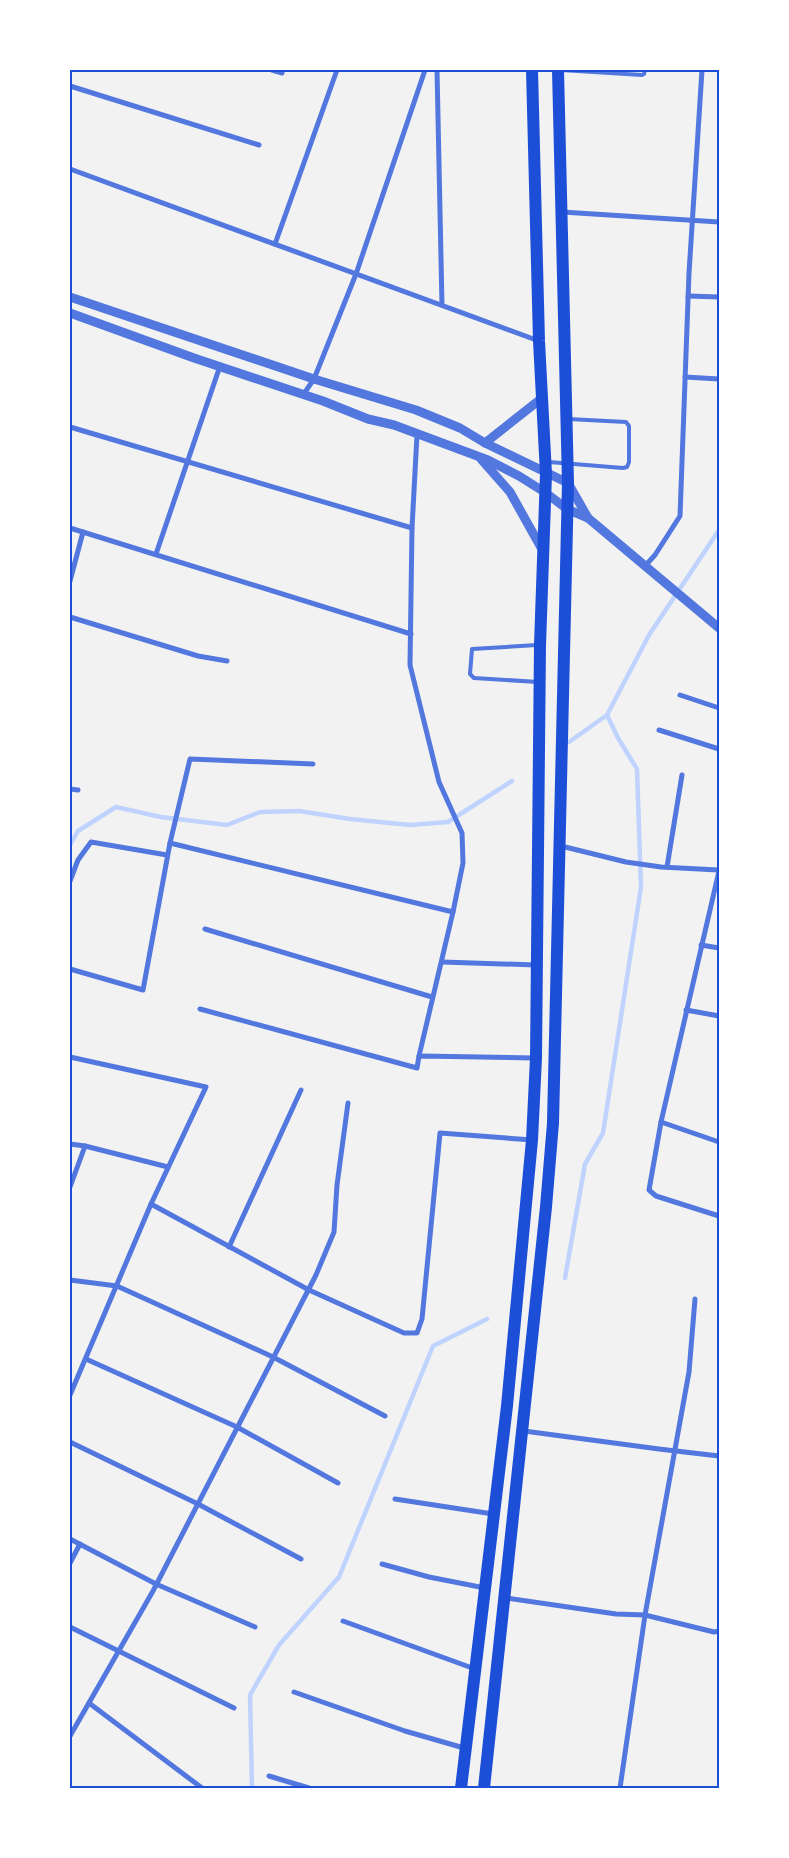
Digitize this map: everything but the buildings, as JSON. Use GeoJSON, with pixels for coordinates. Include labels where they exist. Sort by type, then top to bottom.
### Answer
{"type":"FeatureCollection","features":[{"type":"Feature","properties":{"kind":"highway"},"geometry":{"type":"LineString","coordinates":[[461,1788],[501,1456],[532,1140],[536,1058],[540,645],[546,468],[539,341],[532,70]]}},
{"type":"Feature","properties":{"kind":"highway"},"geometry":{"type":"LineString","coordinates":[[484,1788],[546,1207],[552,1123],[568,483],[558,70]]}},
{"type":"Feature","properties":{"kind":"highway"},"geometry":{"type":"LineString","coordinates":[[501,1456],[520,1459]]}},
{"type":"Feature","properties":{"kind":"street"},"geometry":{"type":"LineString","coordinates":[[272,70],[282,74]]}},
{"type":"Feature","properties":{"kind":"street"},"geometry":{"type":"LineString","coordinates":[[275,244],[337,70]]}},
{"type":"Feature","properties":{"kind":"street"},"geometry":{"type":"LineString","coordinates":[[303,395],[314,379],[356,274],[425,70]]}},
{"type":"Feature","properties":{"kind":"street"},"geometry":{"type":"LineString","coordinates":[[437,70],[442,305]]}},
{"type":"Feature","properties":{"kind":"street"},"geometry":{"type":"LineString","coordinates":[[645,566],[655,555],[680,516],[688,296],[702,70]]}},
{"type":"Feature","properties":{"kind":"street"},"geometry":{"type":"LineString","coordinates":[[70,86],[259,145]]}},
{"type":"Feature","properties":{"kind":"street"},"geometry":{"type":"LineString","coordinates":[[70,169],[539,341]]}},
{"type":"Feature","properties":{"kind":"street"},"geometry":{"type":"LineString","coordinates":[[561,212],[719,222]]}},
{"type":"Feature","properties":{"kind":"street"},"geometry":{"type":"LineString","coordinates":[[688,296],[719,297]]}},
{"type":"Feature","properties":{"kind":"street"},"geometry":{"type":"LineString","coordinates":[[70,297],[314,379],[416,410],[460,428],[485,443],[546,468],[568,483],[588,518]]}},
{"type":"Feature","properties":{"kind":"street"},"geometry":{"type":"LineString","coordinates":[[70,313],[368,419],[394,426],[479,457],[519,476],[546,492],[567,509],[588,518],[719,628]]}},
{"type":"Feature","properties":{"kind":"street"},"geometry":{"type":"LineString","coordinates":[[156,554],[220,366]]}},
{"type":"Feature","properties":{"kind":"street"},"geometry":{"type":"LineString","coordinates":[[685,377],[719,379]]}},
{"type":"Feature","properties":{"kind":"street"},"geometry":{"type":"LineString","coordinates":[[485,443],[542,398]]}},
{"type":"Feature","properties":{"kind":"street"},"geometry":{"type":"LineString","coordinates":[[70,427],[412,528]]}},
{"type":"Feature","properties":{"kind":"street"},"geometry":{"type":"LineString","coordinates":[[200,1009],[417,1068],[453,912],[463,857],[462,833],[439,782],[410,665],[412,528],[417,435]]}},
{"type":"Feature","properties":{"kind":"street"},"geometry":{"type":"LineString","coordinates":[[479,457],[510,492],[543,552]]}},
{"type":"Feature","properties":{"kind":"street"},"geometry":{"type":"LineString","coordinates":[[70,528],[411,634]]}},
{"type":"Feature","properties":{"kind":"street"},"geometry":{"type":"LineString","coordinates":[[70,581],[83,532]]}},
{"type":"Feature","properties":{"kind":"street"},"geometry":{"type":"LineString","coordinates":[[70,617],[198,656],[227,661]]}},
{"type":"Feature","properties":{"kind":"street"},"geometry":{"type":"LineString","coordinates":[[680,695],[719,708]]}},
{"type":"Feature","properties":{"kind":"street"},"geometry":{"type":"LineString","coordinates":[[659,730],[719,749]]}},
{"type":"Feature","properties":{"kind":"street"},"geometry":{"type":"LineString","coordinates":[[70,969],[143,990],[167,855],[190,759],[313,764]]}},
{"type":"Feature","properties":{"kind":"street"},"geometry":{"type":"LineString","coordinates":[[667,867],[682,775]]}},
{"type":"Feature","properties":{"kind":"street"},"geometry":{"type":"LineString","coordinates":[[70,788],[78,790]]}},
{"type":"Feature","properties":{"kind":"street"},"geometry":{"type":"LineString","coordinates":[[70,881],[78,860],[91,842],[167,855]]}},
{"type":"Feature","properties":{"kind":"street"},"geometry":{"type":"LineString","coordinates":[[170,843],[453,912]]}},
{"type":"Feature","properties":{"kind":"street"},"geometry":{"type":"LineString","coordinates":[[558,845],[626,862],[661,867],[718,871],[661,1122],[649,1190],[656,1196],[719,1216]]}},
{"type":"Feature","properties":{"kind":"street"},"geometry":{"type":"LineString","coordinates":[[205,929],[432,997]]}},
{"type":"Feature","properties":{"kind":"street"},"geometry":{"type":"LineString","coordinates":[[701,945],[719,948]]}},
{"type":"Feature","properties":{"kind":"street"},"geometry":{"type":"LineString","coordinates":[[442,962],[536,965]]}},
{"type":"Feature","properties":{"kind":"street"},"geometry":{"type":"LineString","coordinates":[[686,1010],[719,1016]]}},
{"type":"Feature","properties":{"kind":"street"},"geometry":{"type":"LineString","coordinates":[[419,1056],[536,1058]]}},
{"type":"Feature","properties":{"kind":"street"},"geometry":{"type":"LineString","coordinates":[[70,1057],[206,1087],[151,1204],[70,1395]]}},
{"type":"Feature","properties":{"kind":"street"},"geometry":{"type":"LineString","coordinates":[[229,1247],[301,1090]]}},
{"type":"Feature","properties":{"kind":"street"},"geometry":{"type":"LineString","coordinates":[[70,1736],[156,1584],[309,1290],[334,1232],[337,1185],[348,1102]]}},
{"type":"Feature","properties":{"kind":"street"},"geometry":{"type":"LineString","coordinates":[[661,1122],[719,1142]]}},
{"type":"Feature","properties":{"kind":"street"},"geometry":{"type":"LineString","coordinates":[[151,1204],[309,1290],[404,1333],[417,1332],[422,1319],[440,1133],[532,1140]]}},
{"type":"Feature","properties":{"kind":"street"},"geometry":{"type":"LineString","coordinates":[[70,1144],[168,1167]]}},
{"type":"Feature","properties":{"kind":"street"},"geometry":{"type":"LineString","coordinates":[[70,1186],[85,1146]]}},
{"type":"Feature","properties":{"kind":"street"},"geometry":{"type":"LineString","coordinates":[[70,1280],[117,1286],[274,1357],[385,1416]]}},
{"type":"Feature","properties":{"kind":"street"},"geometry":{"type":"LineString","coordinates":[[620,1788],[645,1615],[689,1372],[695,1299]]}},
{"type":"Feature","properties":{"kind":"street"},"geometry":{"type":"LineString","coordinates":[[86,1359],[237,1427],[338,1484]]}},
{"type":"Feature","properties":{"kind":"street"},"geometry":{"type":"LineString","coordinates":[[523,1431],[719,1456]]}},
{"type":"Feature","properties":{"kind":"street"},"geometry":{"type":"LineString","coordinates":[[70,1442],[198,1504],[301,1559]]}},
{"type":"Feature","properties":{"kind":"street"},"geometry":{"type":"LineString","coordinates":[[395,1499],[494,1514]]}},
{"type":"Feature","properties":{"kind":"street"},"geometry":{"type":"LineString","coordinates":[[70,1539],[156,1584],[255,1627]]}},
{"type":"Feature","properties":{"kind":"street"},"geometry":{"type":"LineString","coordinates":[[70,1563],[80,1544]]}},
{"type":"Feature","properties":{"kind":"street"},"geometry":{"type":"LineString","coordinates":[[382,1564],[430,1577],[485,1588]]}},
{"type":"Feature","properties":{"kind":"street"},"geometry":{"type":"LineString","coordinates":[[505,1598],[616,1614],[645,1615],[714,1632],[719,1631]]}},
{"type":"Feature","properties":{"kind":"street"},"geometry":{"type":"LineString","coordinates":[[343,1621],[475,1669]]}},
{"type":"Feature","properties":{"kind":"street"},"geometry":{"type":"LineString","coordinates":[[70,1627],[234,1708]]}},
{"type":"Feature","properties":{"kind":"street"},"geometry":{"type":"LineString","coordinates":[[294,1692],[405,1731],[466,1748]]}},
{"type":"Feature","properties":{"kind":"street"},"geometry":{"type":"LineString","coordinates":[[88,1703],[202,1788]]}},
{"type":"Feature","properties":{"kind":"street"},"geometry":{"type":"LineString","coordinates":[[268,1776],[309,1788]]}},
{"type":"Feature","properties":{"kind":"lane"},"geometry":{"type":"LineString","coordinates":[[558,70],[642,75],[644,70]]}},
{"type":"Feature","properties":{"kind":"lane"},"geometry":{"type":"LineString","coordinates":[[546,468],[567,464],[623,468],[627,467],[629,462],[629,426],[622,421],[566,418]]}},
{"type":"Feature","properties":{"kind":"lane"},"geometry":{"type":"LineString","coordinates":[[540,645],[474,648],[470,651],[470,674],[474,678],[540,682]]}},
{"type":"Feature","properties":{"kind":"waterway"},"geometry":{"type":"LineString","coordinates":[[565,1278],[585,1164],[603,1133],[641,887],[637,769],[618,738],[607,715],[649,635],[719,530]]}},
{"type":"Feature","properties":{"kind":"waterway"},"geometry":{"type":"LineString","coordinates":[[569,742],[607,715]]}},
{"type":"Feature","properties":{"kind":"waterway"},"geometry":{"type":"LineString","coordinates":[[70,845],[78,831],[116,807],[161,817],[227,825],[260,812],[299,811],[350,819],[410,825],[448,822],[512,781]]}},
{"type":"Feature","properties":{"kind":"waterway"},"geometry":{"type":"LineString","coordinates":[[252,1788],[250,1695],[279,1645],[339,1577],[433,1346],[487,1319]]}}]}
